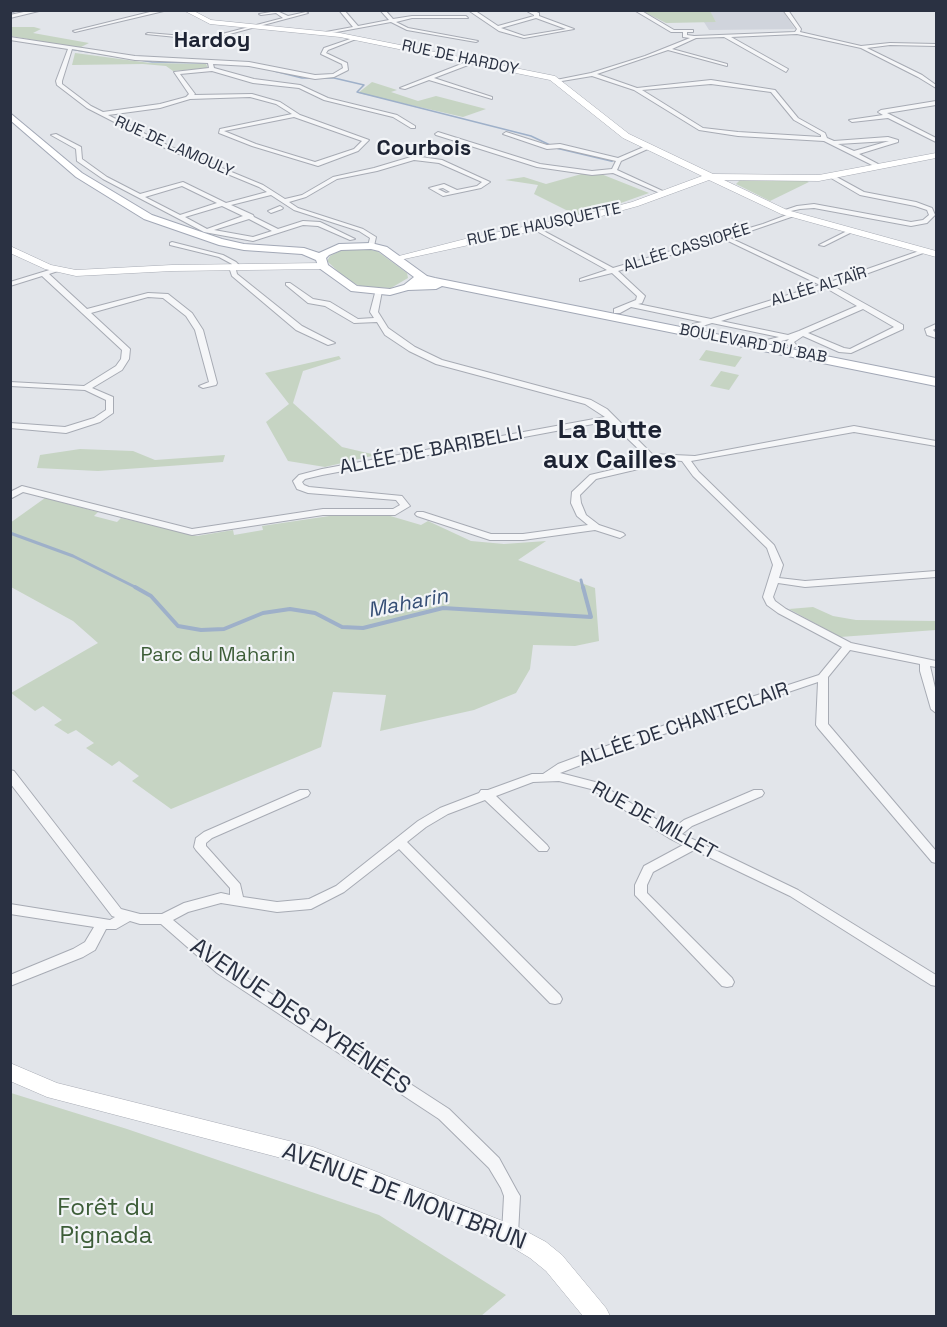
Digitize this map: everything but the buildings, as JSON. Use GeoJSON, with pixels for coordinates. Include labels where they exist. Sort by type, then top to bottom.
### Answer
{"type":"FeatureCollection","features":[{"type":"Feature","properties":{"kind":"main road"},"geometry":{"type":"LineString","coordinates":[[10,115],[79,175],[148,217],[244,247],[304,251],[322,262],[346,285],[379,293]]}},
{"type":"Feature","properties":{"kind":"main road"},"geometry":{"type":"LineString","coordinates":[[202,233],[260,244],[304,247],[371,246],[383,249],[415,273],[415,280],[408,286]]}},
{"type":"Feature","properties":{"kind":"main road"},"geometry":{"type":"LineString","coordinates":[[253,239],[304,247]]}},
{"type":"Feature","properties":{"kind":"main road"},"geometry":{"type":"LineString","coordinates":[[322,262],[325,253],[339,247]]}},
{"type":"Feature","properties":{"kind":"main road","name":"BOULEVARD DU BAB"},"geometry":{"type":"LineString","coordinates":[[415,273],[433,281],[936,382]]}},
{"type":"Feature","properties":{"kind":"main road","name":"BOULEVARD DU BAB"},"geometry":{"type":"LineString","coordinates":[[379,293],[408,286],[432,285],[570,308]]}},
{"type":"Feature","properties":{"kind":"main road"},"geometry":{"type":"LineString","coordinates":[[499,293],[696,326],[715,326],[770,342],[790,342],[936,375]]}},
{"type":"Feature","properties":{"kind":"street"},"geometry":{"type":"LineString","coordinates":[[10,17],[41,10]]}},
{"type":"Feature","properties":{"kind":"street"},"geometry":{"type":"LineString","coordinates":[[75,31],[166,10]]}},
{"type":"Feature","properties":{"kind":"street","name":"RUE DE HARDOY"},"geometry":{"type":"LineString","coordinates":[[186,10],[204,20],[252,27],[328,33],[474,61],[558,81],[607,123],[648,147],[725,185],[788,213],[849,232],[936,254]]}},
{"type":"Feature","properties":{"kind":"street"},"geometry":{"type":"LineString","coordinates":[[341,10],[356,27]]}},
{"type":"Feature","properties":{"kind":"street"},"geometry":{"type":"LineString","coordinates":[[382,10],[392,21],[418,31],[476,41]]}},
{"type":"Feature","properties":{"kind":"street"},"geometry":{"type":"LineString","coordinates":[[470,10],[501,30],[527,38],[572,29],[536,17],[498,27]]}},
{"type":"Feature","properties":{"kind":"street"},"geometry":{"type":"LineString","coordinates":[[527,10],[537,14],[536,17]]}},
{"type":"Feature","properties":{"kind":"street"},"geometry":{"type":"LineString","coordinates":[[636,10],[673,31],[685,33],[697,31],[706,35]]}},
{"type":"Feature","properties":{"kind":"street"},"geometry":{"type":"LineString","coordinates":[[785,10],[799,29],[797,33]]}},
{"type":"Feature","properties":{"kind":"street"},"geometry":{"type":"LineString","coordinates":[[261,14],[280,11],[287,18]]}},
{"type":"Feature","properties":{"kind":"street"},"geometry":{"type":"LineString","coordinates":[[148,34],[207,39],[306,13]]}},
{"type":"Feature","properties":{"kind":"street"},"geometry":{"type":"LineString","coordinates":[[328,33],[422,17],[466,17]]}},
{"type":"Feature","properties":{"kind":"street"},"geometry":{"type":"LineString","coordinates":[[685,33],[685,36],[694,38]]}},
{"type":"Feature","properties":{"kind":"street"},"geometry":{"type":"LineString","coordinates":[[558,81],[592,74],[706,35],[797,33],[861,47],[920,76],[936,87]]}},
{"type":"Feature","properties":{"kind":"street"},"geometry":{"type":"LineString","coordinates":[[724,35],[786,70]]}},
{"type":"Feature","properties":{"kind":"street"},"geometry":{"type":"LineString","coordinates":[[10,38],[70,49],[156,60],[261,66],[308,76],[327,76],[340,73],[347,67],[344,63],[324,55],[324,51],[354,38]]}},
{"type":"Feature","properties":{"kind":"street"},"geometry":{"type":"LineString","coordinates":[[861,47],[890,44],[936,45]]}},
{"type":"Feature","properties":{"kind":"street","name":"RUE DE LAMOULY"},"geometry":{"type":"LineString","coordinates":[[70,49],[59,81],[60,85],[102,114],[169,148],[228,171],[272,192],[283,205],[369,234],[374,239],[371,246]]}},
{"type":"Feature","properties":{"kind":"street"},"geometry":{"type":"LineString","coordinates":[[668,49],[725,64]]}},
{"type":"Feature","properties":{"kind":"street"},"geometry":{"type":"LineString","coordinates":[[756,54],[773,52]]}},
{"type":"Feature","properties":{"kind":"street"},"geometry":{"type":"LineString","coordinates":[[403,88],[474,61]]}},
{"type":"Feature","properties":{"kind":"street"},"geometry":{"type":"LineString","coordinates":[[210,62],[212,69]]}},
{"type":"Feature","properties":{"kind":"street"},"geometry":{"type":"LineString","coordinates":[[190,97],[192,94],[176,73],[212,69],[253,81],[300,87],[326,99],[394,116],[413,127]]}},
{"type":"Feature","properties":{"kind":"street"},"geometry":{"type":"LineString","coordinates":[[592,74],[636,89],[701,129],[738,134],[825,139],[876,165]]}},
{"type":"Feature","properties":{"kind":"street"},"geometry":{"type":"LineString","coordinates":[[429,78],[490,98]]}},
{"type":"Feature","properties":{"kind":"street"},"geometry":{"type":"LineString","coordinates":[[636,89],[711,82],[773,91],[796,119],[823,134],[825,139]]}},
{"type":"Feature","properties":{"kind":"street"},"geometry":{"type":"LineString","coordinates":[[102,114],[160,106],[190,97],[250,95],[283,105],[298,115],[366,140],[356,150],[315,164],[221,132],[225,128],[298,115]]}},
{"type":"Feature","properties":{"kind":"street"},"geometry":{"type":"LineString","coordinates":[[936,103],[882,109],[881,112],[936,140]]}},
{"type":"Feature","properties":{"kind":"street"},"geometry":{"type":"LineString","coordinates":[[852,120],[889,116]]}},
{"type":"Feature","properties":{"kind":"street"},"geometry":{"type":"LineString","coordinates":[[438,134],[539,166],[592,172],[615,171],[664,192]]}},
{"type":"Feature","properties":{"kind":"street"},"geometry":{"type":"LineString","coordinates":[[506,134],[547,147],[560,146],[619,160],[648,147]]}},
{"type":"Feature","properties":{"kind":"street"},"geometry":{"type":"LineString","coordinates":[[54,135],[80,149],[81,161],[105,178],[179,217],[202,233],[253,239],[309,222],[319,224],[352,239]]}},
{"type":"Feature","properties":{"kind":"street"},"geometry":{"type":"LineString","coordinates":[[834,142],[888,139],[896,141],[855,153]]}},
{"type":"Feature","properties":{"kind":"street","name":"RUE DE HAUSQUETTE"},"geometry":{"type":"LineString","coordinates":[[398,259],[468,241],[536,229],[625,207],[708,177],[810,179],[833,177],[876,165],[936,155]]}},
{"type":"Feature","properties":{"kind":"street"},"geometry":{"type":"LineString","coordinates":[[271,211],[335,178],[375,170],[414,158],[440,161],[487,182],[456,192]]}},
{"type":"Feature","properties":{"kind":"street"},"geometry":{"type":"LineString","coordinates":[[615,171],[619,160]]}},
{"type":"Feature","properties":{"kind":"street"},"geometry":{"type":"LineString","coordinates":[[833,177],[861,194],[933,209]]}},
{"type":"Feature","properties":{"kind":"street"},"geometry":{"type":"LineString","coordinates":[[725,185],[738,178]]}},
{"type":"Feature","properties":{"kind":"street"},"geometry":{"type":"LineString","coordinates":[[140,196],[180,184],[278,231]]}},
{"type":"Feature","properties":{"kind":"street"},"geometry":{"type":"LineString","coordinates":[[179,217],[272,192]]}},
{"type":"Feature","properties":{"kind":"street","name":"ALLÉE CASSIOPÉE"},"geometry":{"type":"LineString","coordinates":[[582,280],[724,237],[806,206],[911,225],[930,219],[933,209]]}},
{"type":"Feature","properties":{"kind":"street"},"geometry":{"type":"LineString","coordinates":[[202,233],[250,217]]}},
{"type":"Feature","properties":{"kind":"street"},"geometry":{"type":"LineString","coordinates":[[319,224],[338,223]]}},
{"type":"Feature","properties":{"kind":"street"},"geometry":{"type":"LineString","coordinates":[[536,229],[613,271],[640,297],[641,300],[617,311]]}},
{"type":"Feature","properties":{"kind":"street"},"geometry":{"type":"LineString","coordinates":[[822,245],[849,232]]}},
{"type":"Feature","properties":{"kind":"street"},"geometry":{"type":"LineString","coordinates":[[724,237],[825,285],[900,327],[847,351],[802,333]]}},
{"type":"Feature","properties":{"kind":"street"},"geometry":{"type":"LineString","coordinates":[[172,244],[221,256],[236,265],[234,275],[299,328],[331,343]]}},
{"type":"Feature","properties":{"kind":"street"},"geometry":{"type":"LineString","coordinates":[[10,249],[56,270],[90,273],[172,268],[234,268],[322,262]]}},
{"type":"Feature","properties":{"kind":"street","name":"ALLÉE ALTAÏR"},"geometry":{"type":"LineString","coordinates":[[715,326],[924,251]]}},
{"type":"Feature","properties":{"kind":"street"},"geometry":{"type":"LineString","coordinates":[[10,284],[56,270]]}},
{"type":"Feature","properties":{"kind":"street"},"geometry":{"type":"LineString","coordinates":[[45,274],[116,339],[127,353],[119,368],[86,388]]}},
{"type":"Feature","properties":{"kind":"street"},"geometry":{"type":"LineString","coordinates":[[288,284],[311,301],[327,304],[357,321],[378,320]]}},
{"type":"Feature","properties":{"kind":"street"},"geometry":{"type":"LineString","coordinates":[[379,293],[374,312],[385,329],[406,351],[433,365],[452,371],[588,402],[611,418],[646,455],[686,460],[854,429],[936,443]]}},
{"type":"Feature","properties":{"kind":"street"},"geometry":{"type":"LineString","coordinates":[[86,312],[147,295],[165,296],[189,315],[200,330],[213,383],[203,386]]}},
{"type":"Feature","properties":{"kind":"street"},"geometry":{"type":"LineString","coordinates":[[631,305],[790,342],[802,333],[864,307]]}},
{"type":"Feature","properties":{"kind":"street"},"geometry":{"type":"LineString","coordinates":[[936,326],[929,329],[930,333],[936,336]]}},
{"type":"Feature","properties":{"kind":"street"},"geometry":{"type":"LineString","coordinates":[[10,384],[86,388],[110,399],[110,411],[97,420],[66,430],[10,425]]}},
{"type":"Feature","properties":{"kind":"street","name":"ALLÉE DE BARIBELLI"},"geometry":{"type":"LineString","coordinates":[[10,496],[22,489],[192,532],[323,512],[395,512],[405,506],[399,498],[308,490],[296,484],[302,477],[322,472],[611,418]]}},
{"type":"Feature","properties":{"kind":"street"},"geometry":{"type":"LineString","coordinates":[[620,535],[596,527],[582,516],[576,504],[575,494],[594,477],[644,465],[655,457]]}},
{"type":"Feature","properties":{"kind":"street"},"geometry":{"type":"LineString","coordinates":[[686,460],[696,474],[771,547],[778,565],[768,597],[771,603],[848,646],[931,663],[925,671],[936,709]]}},
{"type":"Feature","properties":{"kind":"street"},"geometry":{"type":"LineString","coordinates":[[420,514],[490,537],[523,537],[596,527]]}},
{"type":"Feature","properties":{"kind":"street"},"geometry":{"type":"LineString","coordinates":[[774,580],[805,584],[936,574]]}},
{"type":"Feature","properties":{"kind":"street"},"geometry":{"type":"LineString","coordinates":[[848,646],[823,677],[822,725],[936,859]]}},
{"type":"Feature","properties":{"kind":"street","name":"ALLÉE DE CHANTECLAIR"},"geometry":{"type":"LineString","coordinates":[[547,776],[562,767],[651,734],[823,677]]}},
{"type":"Feature","properties":{"kind":"street"},"geometry":{"type":"LineString","coordinates":[[10,774],[117,913],[127,917],[164,919]]}},
{"type":"Feature","properties":{"kind":"street","name":"RUE DE MILLET"},"geometry":{"type":"LineString","coordinates":[[164,919],[204,902],[222,898],[277,907],[311,904],[340,889],[429,819],[485,794],[532,778],[547,776],[576,779],[595,786],[673,835],[794,893],[936,981]]}},
{"type":"Feature","properties":{"kind":"street"},"geometry":{"type":"LineString","coordinates":[[237,900],[236,887],[200,847],[200,841],[208,835],[304,792]]}},
{"type":"Feature","properties":{"kind":"street"},"geometry":{"type":"LineString","coordinates":[[10,794],[24,793]]}},
{"type":"Feature","properties":{"kind":"street"},"geometry":{"type":"LineString","coordinates":[[673,835],[688,823],[758,793]]}},
{"type":"Feature","properties":{"kind":"street"},"geometry":{"type":"LineString","coordinates":[[485,794],[543,848]]}},
{"type":"Feature","properties":{"kind":"street"},"geometry":{"type":"LineString","coordinates":[[399,842],[555,999]]}},
{"type":"Feature","properties":{"kind":"street"},"geometry":{"type":"LineString","coordinates":[[693,845],[648,869],[641,885],[642,895],[727,982]]}},
{"type":"Feature","properties":{"kind":"street"},"geometry":{"type":"LineString","coordinates":[[10,909],[111,926],[127,917]]}},
{"type":"Feature","properties":{"kind":"street","name":"AVENUE DES PYRÉNÉES"},"geometry":{"type":"LineString","coordinates":[[164,919],[222,969],[444,1114],[494,1163],[506,1182],[512,1196],[510,1234]]}},
{"type":"Feature","properties":{"kind":"street"},"geometry":{"type":"LineString","coordinates":[[10,981],[90,946],[102,924]]}},
{"type":"Feature","properties":{"kind":"street","name":"AVENUE DE MONTBRUN"},"geometry":{"type":"LineString","coordinates":[[10,1071],[54,1091],[313,1157],[510,1234],[538,1250],[554,1263],[598,1317]]}},
{"type":"Feature","properties":{"kind":"shaded area"},"geometry":{"type":"Polygon","coordinates":[[[709,11],[783,11],[795,29],[709,30],[704,22],[716,22],[709,11]]]}},
{"type":"Feature","properties":{"kind":"green space"},"geometry":{"type":"Polygon","coordinates":[[[724,10],[710,11],[716,22],[666,23],[642,11],[724,10]]]}},
{"type":"Feature","properties":{"kind":"green space"},"geometry":{"type":"Polygon","coordinates":[[[10,27],[34,27],[41,29],[33,33],[89,43],[79,48],[11,36],[10,27]]]}},
{"type":"Feature","properties":{"kind":"green space"},"geometry":{"type":"Polygon","coordinates":[[[75,53],[150,63],[206,64],[208,68],[173,71],[166,66],[143,64],[72,65],[75,53]]]}},
{"type":"Feature","properties":{"kind":"green space"},"geometry":{"type":"Polygon","coordinates":[[[372,82],[397,90],[391,92],[418,101],[436,96],[486,109],[463,117],[358,93],[372,82]]]}},
{"type":"Feature","properties":{"kind":"green space"},"geometry":{"type":"Polygon","coordinates":[[[585,173],[601,174],[649,193],[604,209],[576,215],[534,194],[538,185],[505,180],[524,177],[546,184],[585,173]]]}},
{"type":"Feature","properties":{"kind":"green space"},"geometry":{"type":"Polygon","coordinates":[[[740,180],[809,182],[770,201],[736,184],[740,180]]]}},
{"type":"Feature","properties":{"kind":"green space"},"geometry":{"type":"Polygon","coordinates":[[[360,248],[377,251],[407,273],[408,278],[391,288],[361,287],[345,278],[327,261],[330,256],[342,250],[360,248]]]}},
{"type":"Feature","properties":{"kind":"green space"},"geometry":{"type":"Polygon","coordinates":[[[706,350],[742,357],[735,367],[699,360],[706,350]]]}},
{"type":"Feature","properties":{"kind":"green space"},"geometry":{"type":"Polygon","coordinates":[[[339,356],[341,359],[303,371],[293,403],[342,447],[376,455],[325,467],[288,461],[266,422],[289,404],[265,373],[339,356]]]}},
{"type":"Feature","properties":{"kind":"green space"},"geometry":{"type":"Polygon","coordinates":[[[721,371],[739,375],[729,390],[710,386],[721,371]]]}},
{"type":"Feature","properties":{"kind":"green space"},"geometry":{"type":"Polygon","coordinates":[[[80,449],[133,451],[155,460],[225,455],[223,462],[98,471],[37,468],[40,455],[80,449]]]}},
{"type":"Feature","properties":{"kind":"green space","name":"Parc du Maharin"},"geometry":{"type":"Polygon","coordinates":[[[45,498],[98,512],[94,516],[117,522],[121,518],[197,536],[233,530],[234,535],[263,530],[262,526],[336,515],[387,515],[421,525],[428,521],[471,541],[504,544],[546,541],[518,560],[595,588],[599,641],[575,646],[533,645],[530,669],[516,693],[474,710],[380,731],[386,695],[333,692],[321,747],[171,809],[132,781],[139,776],[119,761],[112,766],[86,748],[94,743],[76,730],[68,734],[54,725],[62,720],[43,706],[35,711],[11,693],[98,643],[73,621],[11,587],[10,523],[45,498]]]}},
{"type":"Feature","properties":{"kind":"green space"},"geometry":{"type":"Polygon","coordinates":[[[813,607],[833,616],[856,620],[936,621],[936,630],[840,637],[789,609],[813,607]]]}},
{"type":"Feature","properties":{"kind":"green space","name":"Forêt du Pignada"},"geometry":{"type":"Polygon","coordinates":[[[11,1093],[127,1129],[379,1215],[506,1295],[481,1316],[11,1316],[11,1093]]]}},
{"type":"Feature","properties":{"kind":"waterway"},"geometry":{"type":"LineString","coordinates":[[57,47],[152,62],[213,63]]}},
{"type":"Feature","properties":{"kind":"waterway"},"geometry":{"type":"LineString","coordinates":[[274,71],[302,78],[334,78],[364,85],[357,92],[531,136],[550,145]]}},
{"type":"Feature","properties":{"kind":"waterway"},"geometry":{"type":"LineString","coordinates":[[557,148],[612,161]]}},
{"type":"Feature","properties":{"kind":"waterway","name":"Maharin"},"geometry":{"type":"LineString","coordinates":[[10,533],[73,556],[135,587]]}},
{"type":"Feature","properties":{"kind":"waterway","name":"Maharin"},"geometry":{"type":"LineString","coordinates":[[581,580],[583,588]]}},
{"type":"Feature","properties":{"kind":"waterway","name":"Maharin"},"geometry":{"type":"LineString","coordinates":[[135,587],[151,596],[178,626],[201,630],[224,629],[263,613],[290,609],[315,613],[342,627],[363,628],[443,608],[591,617],[583,587]]}},
{"type":"Feature","properties":{"kind":"district","name":"Hardoy"},"geometry":{"type":"Point","coordinates":[212,41]}},
{"type":"Feature","properties":{"kind":"district","name":"Courbois"},"geometry":{"type":"Point","coordinates":[424,149]}},
{"type":"Feature","properties":{"kind":"district","name":"La Butte aux Cailles"},"geometry":{"type":"Point","coordinates":[610,446]}}]}
